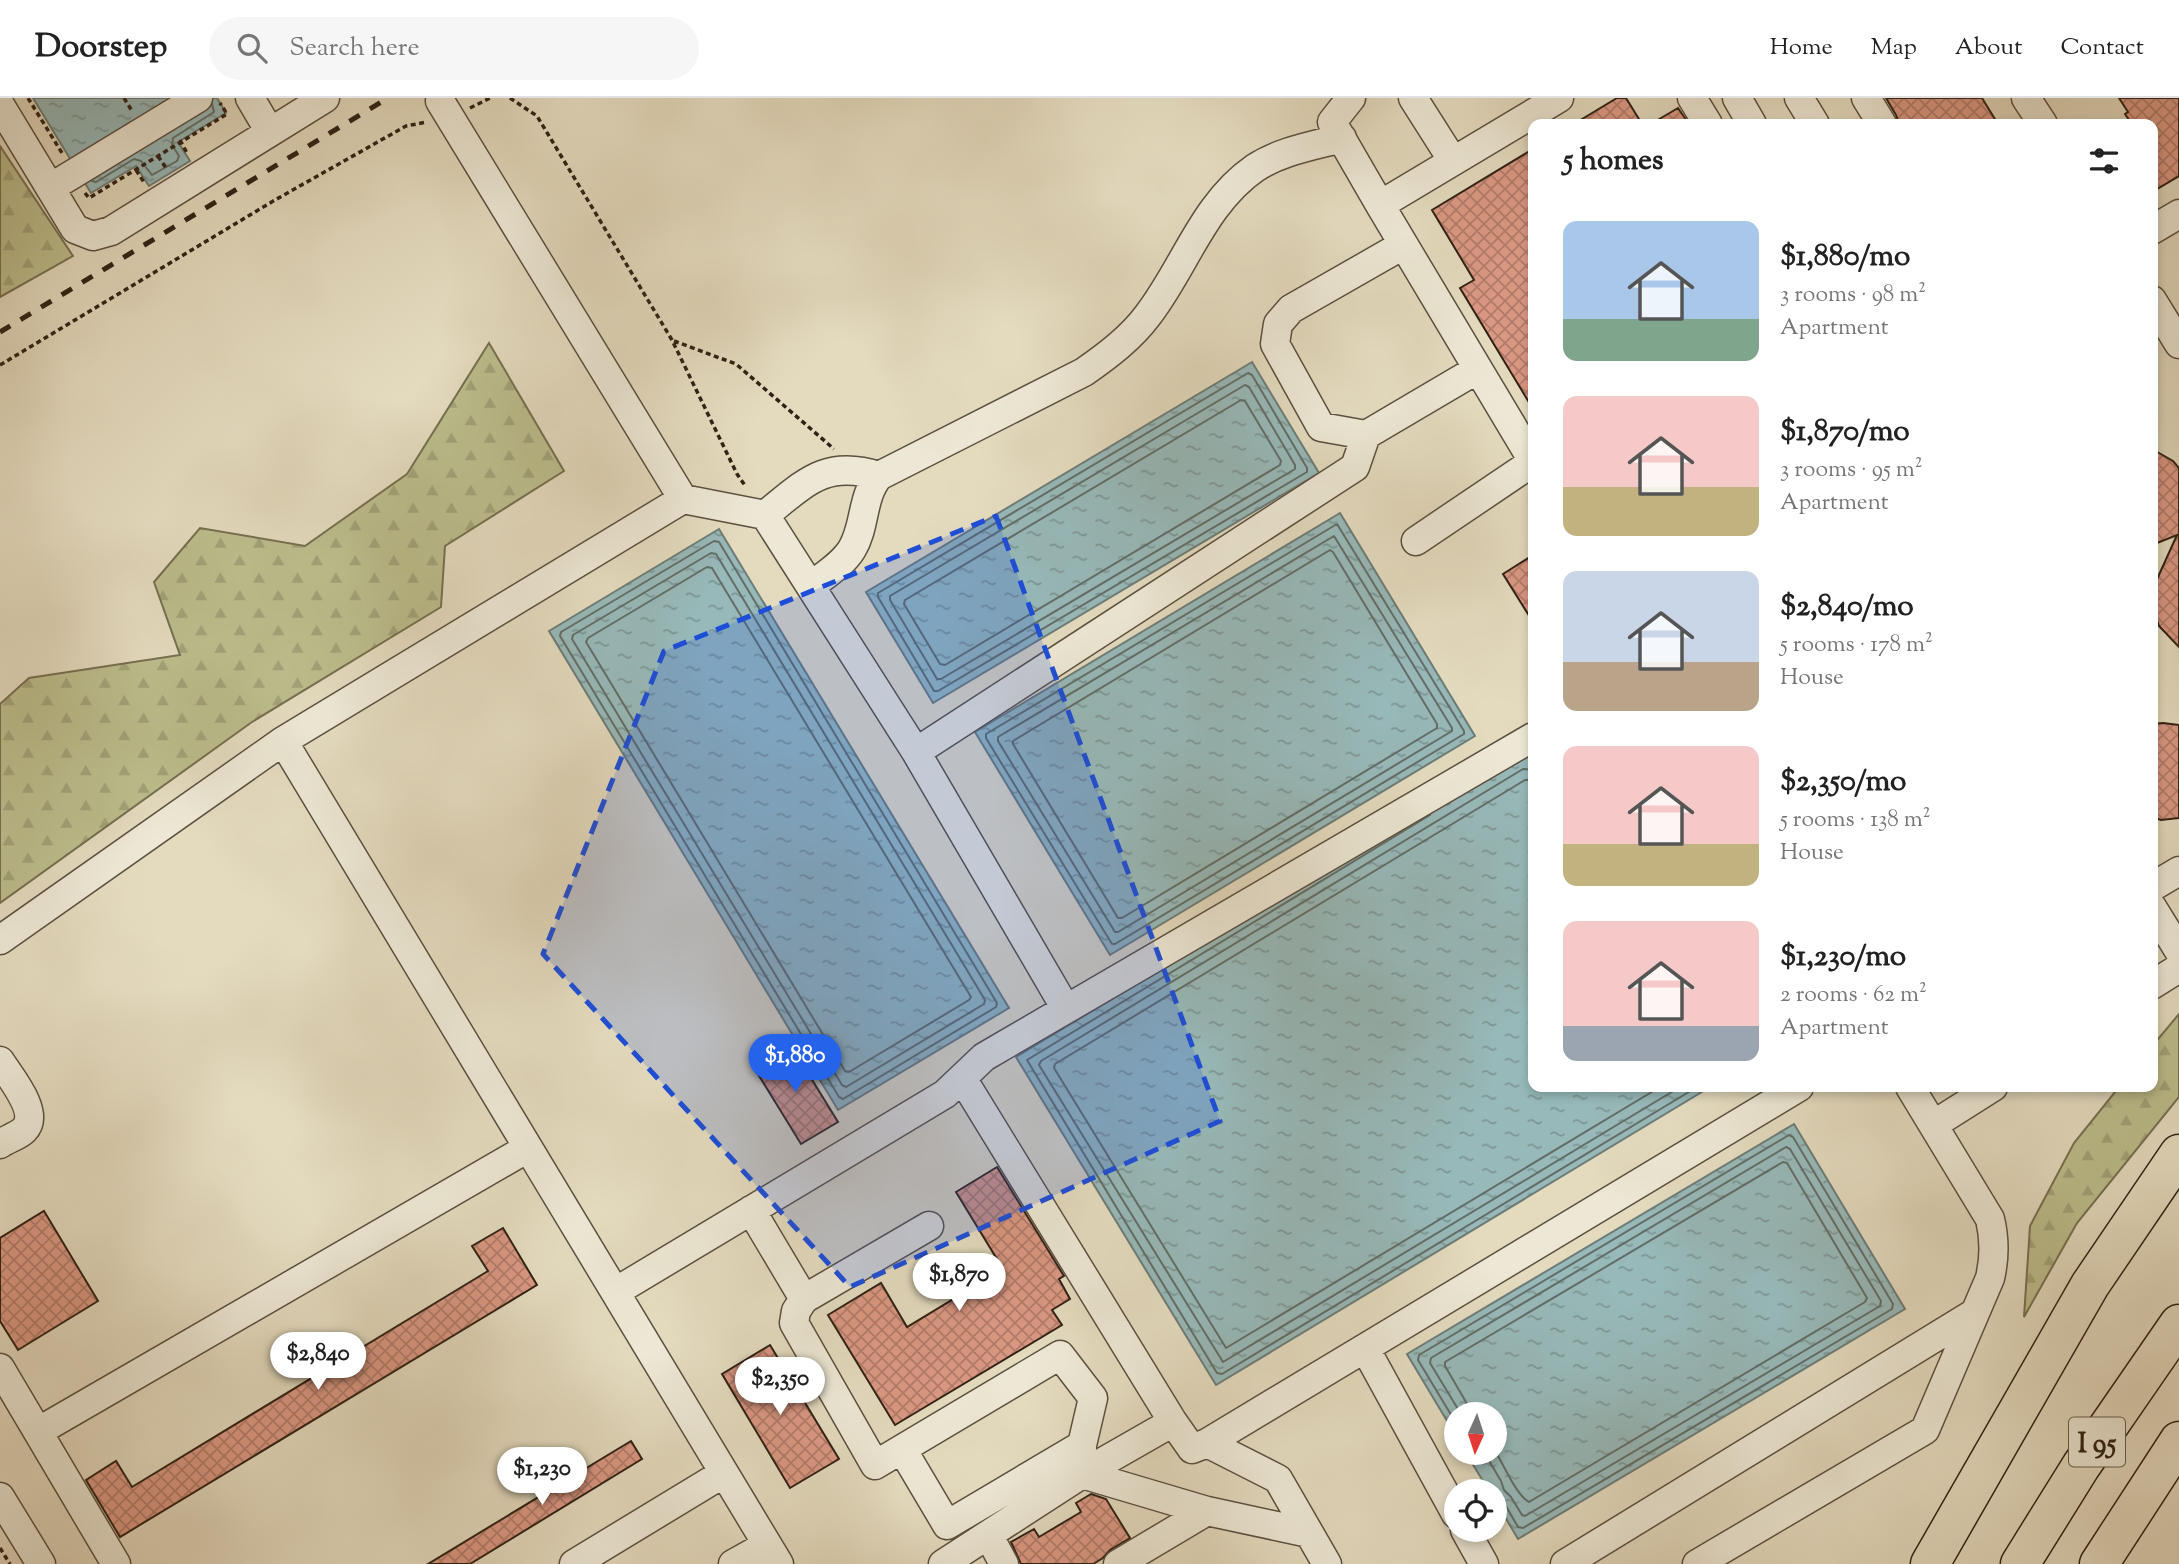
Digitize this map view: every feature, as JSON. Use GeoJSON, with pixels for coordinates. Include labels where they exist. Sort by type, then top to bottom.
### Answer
{"type":"FeatureCollection","features":[{"type":"Feature","properties":{"kind":"highway"},"geometry":{"type":"LineString","coordinates":[[1930,1564],[2090,1285],[2179,1154]]}},
{"type":"Feature","properties":{"kind":"highway","name":"I 95"},"geometry":{"type":"LineString","coordinates":[[2020,1564],[2081,1466],[2179,1324]]}},
{"type":"Feature","properties":{"kind":"highway","name":"I 95"},"geometry":{"type":"LineString","coordinates":[[2099,1564],[2179,1441]]}},
{"type":"Feature","properties":{"kind":"street"},"geometry":{"type":"LineString","coordinates":[[50,188],[198,98]]}},
{"type":"Feature","properties":{"kind":"street"},"geometry":{"type":"LineString","coordinates":[[250,98],[270,132]]}},
{"type":"Feature","properties":{"kind":"street"},"geometry":{"type":"LineString","coordinates":[[0,105],[75,229],[83,234],[103,235],[325,98]]}},
{"type":"Feature","properties":{"kind":"street"},"geometry":{"type":"LineString","coordinates":[[1351,98],[1332,122],[1402,245],[1528,454]]}},
{"type":"Feature","properties":{"kind":"street"},"geometry":{"type":"LineString","coordinates":[[1413,98],[1453,161]]}},
{"type":"Feature","properties":{"kind":"street"},"geometry":{"type":"LineString","coordinates":[[1380,205],[1559,98]]}},
{"type":"Feature","properties":{"kind":"street"},"geometry":{"type":"LineString","coordinates":[[1692,98],[1705,119]]}},
{"type":"Feature","properties":{"kind":"street"},"geometry":{"type":"LineString","coordinates":[[1737,98],[1749,119]]}},
{"type":"Feature","properties":{"kind":"street"},"geometry":{"type":"LineString","coordinates":[[1866,98],[1879,119]]}},
{"type":"Feature","properties":{"kind":"street"},"geometry":{"type":"LineString","coordinates":[[2026,98],[2040,119]]}},
{"type":"Feature","properties":{"kind":"street"},"geometry":{"type":"LineString","coordinates":[[445,109],[683,499]]}},
{"type":"Feature","properties":{"kind":"street"},"geometry":{"type":"LineString","coordinates":[[765,515],[807,481],[822,473],[842,470],[871,474],[1084,372],[1111,353],[1148,316],[1205,221],[1235,186],[1254,169],[1276,156],[1342,138]]}},
{"type":"Feature","properties":{"kind":"street"},"geometry":{"type":"LineString","coordinates":[[2158,226],[2179,214]]}},
{"type":"Feature","properties":{"kind":"street"},"geometry":{"type":"LineString","coordinates":[[1366,435],[1321,426],[1275,344],[1275,334],[1283,315],[1291,309],[1402,245]]}},
{"type":"Feature","properties":{"kind":"street"},"geometry":{"type":"LineString","coordinates":[[2158,310],[2179,344]]}},
{"type":"Feature","properties":{"kind":"street"},"geometry":{"type":"LineString","coordinates":[[916,752],[1355,467],[1366,435],[1478,369]]}},
{"type":"Feature","properties":{"kind":"street"},"geometry":{"type":"LineString","coordinates":[[1416,541],[1528,465]]}},
{"type":"Feature","properties":{"kind":"street"},"geometry":{"type":"LineString","coordinates":[[811,586],[842,561],[852,549],[873,484],[871,474]]}},
{"type":"Feature","properties":{"kind":"street"},"geometry":{"type":"LineString","coordinates":[[0,940],[283,741],[683,499],[765,515],[916,752],[1066,1009]]}},
{"type":"Feature","properties":{"kind":"street"},"geometry":{"type":"LineString","coordinates":[[615,1292],[945,1094],[984,1057],[1528,740]]}},
{"type":"Feature","properties":{"kind":"street"},"geometry":{"type":"LineString","coordinates":[[283,741],[773,1554],[733,1564]]}},
{"type":"Feature","properties":{"kind":"street"},"geometry":{"type":"LineString","coordinates":[[2158,883],[2179,871]]}},
{"type":"Feature","properties":{"kind":"street"},"geometry":{"type":"LineString","coordinates":[[2158,917],[2179,951]]}},
{"type":"Feature","properties":{"kind":"street"},"geometry":{"type":"LineString","coordinates":[[2158,981],[2179,968]]}},
{"type":"Feature","properties":{"kind":"street"},"geometry":{"type":"LineString","coordinates":[[0,1061],[30,1109],[31,1120],[24,1130],[0,1144]]}},
{"type":"Feature","properties":{"kind":"street"},"geometry":{"type":"LineString","coordinates":[[962,1078],[1192,1449],[1207,1443],[1791,1092]]}},
{"type":"Feature","properties":{"kind":"street"},"geometry":{"type":"LineString","coordinates":[[1698,1564],[1925,1430],[1990,1278],[1994,1239],[1990,1219],[1913,1092]]}},
{"type":"Feature","properties":{"kind":"street"},"geometry":{"type":"LineString","coordinates":[[1933,1125],[1985,1092]]}},
{"type":"Feature","properties":{"kind":"street"},"geometry":{"type":"LineString","coordinates":[[39,1432],[528,1148]]}},
{"type":"Feature","properties":{"kind":"street"},"geometry":{"type":"LineString","coordinates":[[751,1210],[804,1298]]}},
{"type":"Feature","properties":{"kind":"street"},"geometry":{"type":"LineString","coordinates":[[929,1226],[804,1298],[796,1311],[794,1323],[875,1465],[1060,1354],[1093,1398],[1082,1445],[1082,1474]]}},
{"type":"Feature","properties":{"kind":"street"},"geometry":{"type":"LineString","coordinates":[[1566,1564],[1973,1314]]}},
{"type":"Feature","properties":{"kind":"street"},"geometry":{"type":"LineString","coordinates":[[1365,1348],[1444,1492]]}},
{"type":"Feature","properties":{"kind":"street"},"geometry":{"type":"LineString","coordinates":[[0,1368],[116,1564]]}},
{"type":"Feature","properties":{"kind":"street"},"geometry":{"type":"LineString","coordinates":[[943,1564],[1082,1474],[1173,1422]]}},
{"type":"Feature","properties":{"kind":"street"},"geometry":{"type":"LineString","coordinates":[[1207,1443],[1278,1479],[1327,1564]]}},
{"type":"Feature","properties":{"kind":"street"},"geometry":{"type":"LineString","coordinates":[[902,1449],[947,1525],[1082,1445]]}},
{"type":"Feature","properties":{"kind":"street"},"geometry":{"type":"LineString","coordinates":[[574,1564],[724,1473]]}},
{"type":"Feature","properties":{"kind":"street"},"geometry":{"type":"LineString","coordinates":[[1082,1474],[1207,1511],[1309,1533]]}},
{"type":"Feature","properties":{"kind":"street"},"geometry":{"type":"LineString","coordinates":[[0,1497],[41,1564]]}},
{"type":"Feature","properties":{"kind":"street"},"geometry":{"type":"LineString","coordinates":[[1118,1564],[1207,1511]]}},
{"type":"Feature","properties":{"kind":"street"},"geometry":{"type":"LineString","coordinates":[[989,1536],[1004,1564]]}},
{"type":"Feature","properties":{"kind":"street"},"geometry":{"type":"LineString","coordinates":[[1472,1542],[1484,1564]]}},
{"type":"Feature","properties":{"kind":"path"},"geometry":{"type":"LineString","coordinates":[[135,170],[227,114],[218,98]]}},
{"type":"Feature","properties":{"kind":"path"},"geometry":{"type":"LineString","coordinates":[[510,98],[537,116],[672,340],[737,474],[765,515]]}},
{"type":"Feature","properties":{"kind":"path"},"geometry":{"type":"LineString","coordinates":[[0,365],[275,200],[406,126],[445,109]]}},
{"type":"Feature","properties":{"kind":"path"},"geometry":{"type":"LineString","coordinates":[[158,156],[171,175]]}},
{"type":"Feature","properties":{"kind":"path"},"geometry":{"type":"LineString","coordinates":[[672,340],[736,364],[829,445],[871,474]]}},
{"type":"Feature","properties":{"kind":"path"},"geometry":{"type":"LineString","coordinates":[[0,1548],[10,1564]]}},
{"type":"Feature","properties":{"kind":"highlighted area"},"geometry":{"type":"Polygon","coordinates":[[[996,516],[1220,1121],[850,1287],[543,954],[664,651],[996,516]]]}},
{"type":"Feature","properties":{"kind":"green space"},"geometry":{"type":"Polygon","coordinates":[[[0,146],[73,256],[0,297],[0,146]]]}},
{"type":"Feature","properties":{"kind":"green space"},"geometry":{"type":"Polygon","coordinates":[[[489,343],[564,471],[445,546],[441,607],[252,722],[0,903],[0,704],[29,678],[180,655],[154,582],[200,528],[305,546],[407,474],[489,343]]]}},
{"type":"Feature","properties":{"kind":"green space"},"geometry":{"type":"Polygon","coordinates":[[[2179,1014],[2179,1097],[2077,1223],[2024,1317],[2030,1226],[2074,1143],[2115,1092],[2158,1092],[2158,1039],[2179,1014]]]}},
{"type":"Feature","properties":{"kind":"water"},"geometry":{"type":"Polygon","coordinates":[[[33,98],[217,98],[226,113],[178,142],[190,161],[149,186],[136,166],[91,193],[33,98]]]}},
{"type":"Feature","properties":{"kind":"water"},"geometry":{"type":"Polygon","coordinates":[[[1252,362],[1319,473],[933,703],[866,592],[1252,362]]]}},
{"type":"Feature","properties":{"kind":"water"},"geometry":{"type":"Polygon","coordinates":[[[1340,513],[1475,736],[1110,955],[975,732],[1340,513]]]}},
{"type":"Feature","properties":{"kind":"water"},"geometry":{"type":"Polygon","coordinates":[[[719,529],[1009,1008],[838,1110],[549,631],[719,529]]]}},
{"type":"Feature","properties":{"kind":"water"},"geometry":{"type":"Polygon","coordinates":[[[1527,748],[1528,1092],[1702,1092],[1216,1385],[1016,1057],[1527,748]]]}},
{"type":"Feature","properties":{"kind":"water"},"geometry":{"type":"Polygon","coordinates":[[[1794,1124],[1905,1309],[1518,1539],[1507,1520],[1507,1479],[1482,1479],[1473,1465],[1507,1465],[1507,1402],[1444,1402],[1444,1416],[1407,1354],[1794,1124]]]}},
{"type":"Feature","properties":{"kind":"building"},"geometry":{"type":"Polygon","coordinates":[[[1617,98],[1626,98],[1639,119],[1582,119],[1617,98]]]}},
{"type":"Feature","properties":{"kind":"building"},"geometry":{"type":"Polygon","coordinates":[[[1886,98],[1982,98],[1995,119],[1897,119],[1886,98]]]}},
{"type":"Feature","properties":{"kind":"building"},"geometry":{"type":"Polygon","coordinates":[[[2119,98],[2179,98],[2179,176],[2158,188],[2158,119],[2128,119],[2125,114],[2128,112],[2119,98]]]}},
{"type":"Feature","properties":{"kind":"building"},"geometry":{"type":"Polygon","coordinates":[[[1678,108],[1686,119],[1659,119],[1678,108]]]}},
{"type":"Feature","properties":{"kind":"building"},"geometry":{"type":"Polygon","coordinates":[[[1528,152],[1528,401],[1460,288],[1474,280],[1432,210],[1528,152]]]}},
{"type":"Feature","properties":{"kind":"building"},"geometry":{"type":"Polygon","coordinates":[[[2158,452],[2179,468],[2179,647],[2158,623],[2158,577],[2177,535],[2158,543],[2158,452]]]}},
{"type":"Feature","properties":{"kind":"building"},"geometry":{"type":"Polygon","coordinates":[[[1528,558],[1528,614],[1503,574],[1528,558]]]}},
{"type":"Feature","properties":{"kind":"building"},"geometry":{"type":"Polygon","coordinates":[[[2158,723],[2179,725],[2179,818],[2158,819],[2158,723]]]}},
{"type":"Feature","properties":{"kind":"building"},"geometry":{"type":"Polygon","coordinates":[[[790,1044],[838,1122],[801,1144],[753,1066],[790,1044]]]}},
{"type":"Feature","properties":{"kind":"building"},"geometry":{"type":"Polygon","coordinates":[[[997,1167],[1064,1276],[1059,1279],[1070,1299],[1052,1310],[1062,1325],[895,1425],[828,1315],[881,1283],[907,1327],[1003,1269],[956,1192],[997,1167]]]}},
{"type":"Feature","properties":{"kind":"building"},"geometry":{"type":"Polygon","coordinates":[[[44,1211],[98,1301],[18,1350],[0,1321],[0,1238],[44,1211]]]}},
{"type":"Feature","properties":{"kind":"building"},"geometry":{"type":"Polygon","coordinates":[[[503,1228],[537,1285],[120,1537],[86,1480],[116,1461],[132,1487],[488,1271],[472,1246],[503,1228]]]}},
{"type":"Feature","properties":{"kind":"building"},"geometry":{"type":"Polygon","coordinates":[[[770,1345],[839,1459],[790,1488],[722,1374],[770,1345]]]}},
{"type":"Feature","properties":{"kind":"building"},"geometry":{"type":"Polygon","coordinates":[[[631,1441],[642,1459],[470,1564],[428,1564],[631,1441]]]}},
{"type":"Feature","properties":{"kind":"building"},"geometry":{"type":"Polygon","coordinates":[[[1091,1494],[1106,1499],[1130,1538],[1093,1564],[1021,1564],[1011,1542],[1034,1529],[1039,1537],[1081,1512],[1076,1503],[1091,1494]]]}},
{"type":"Feature","properties":{"kind":"railway"},"geometry":{"type":"LineString","coordinates":[[0,332],[388,98]]}}]}
